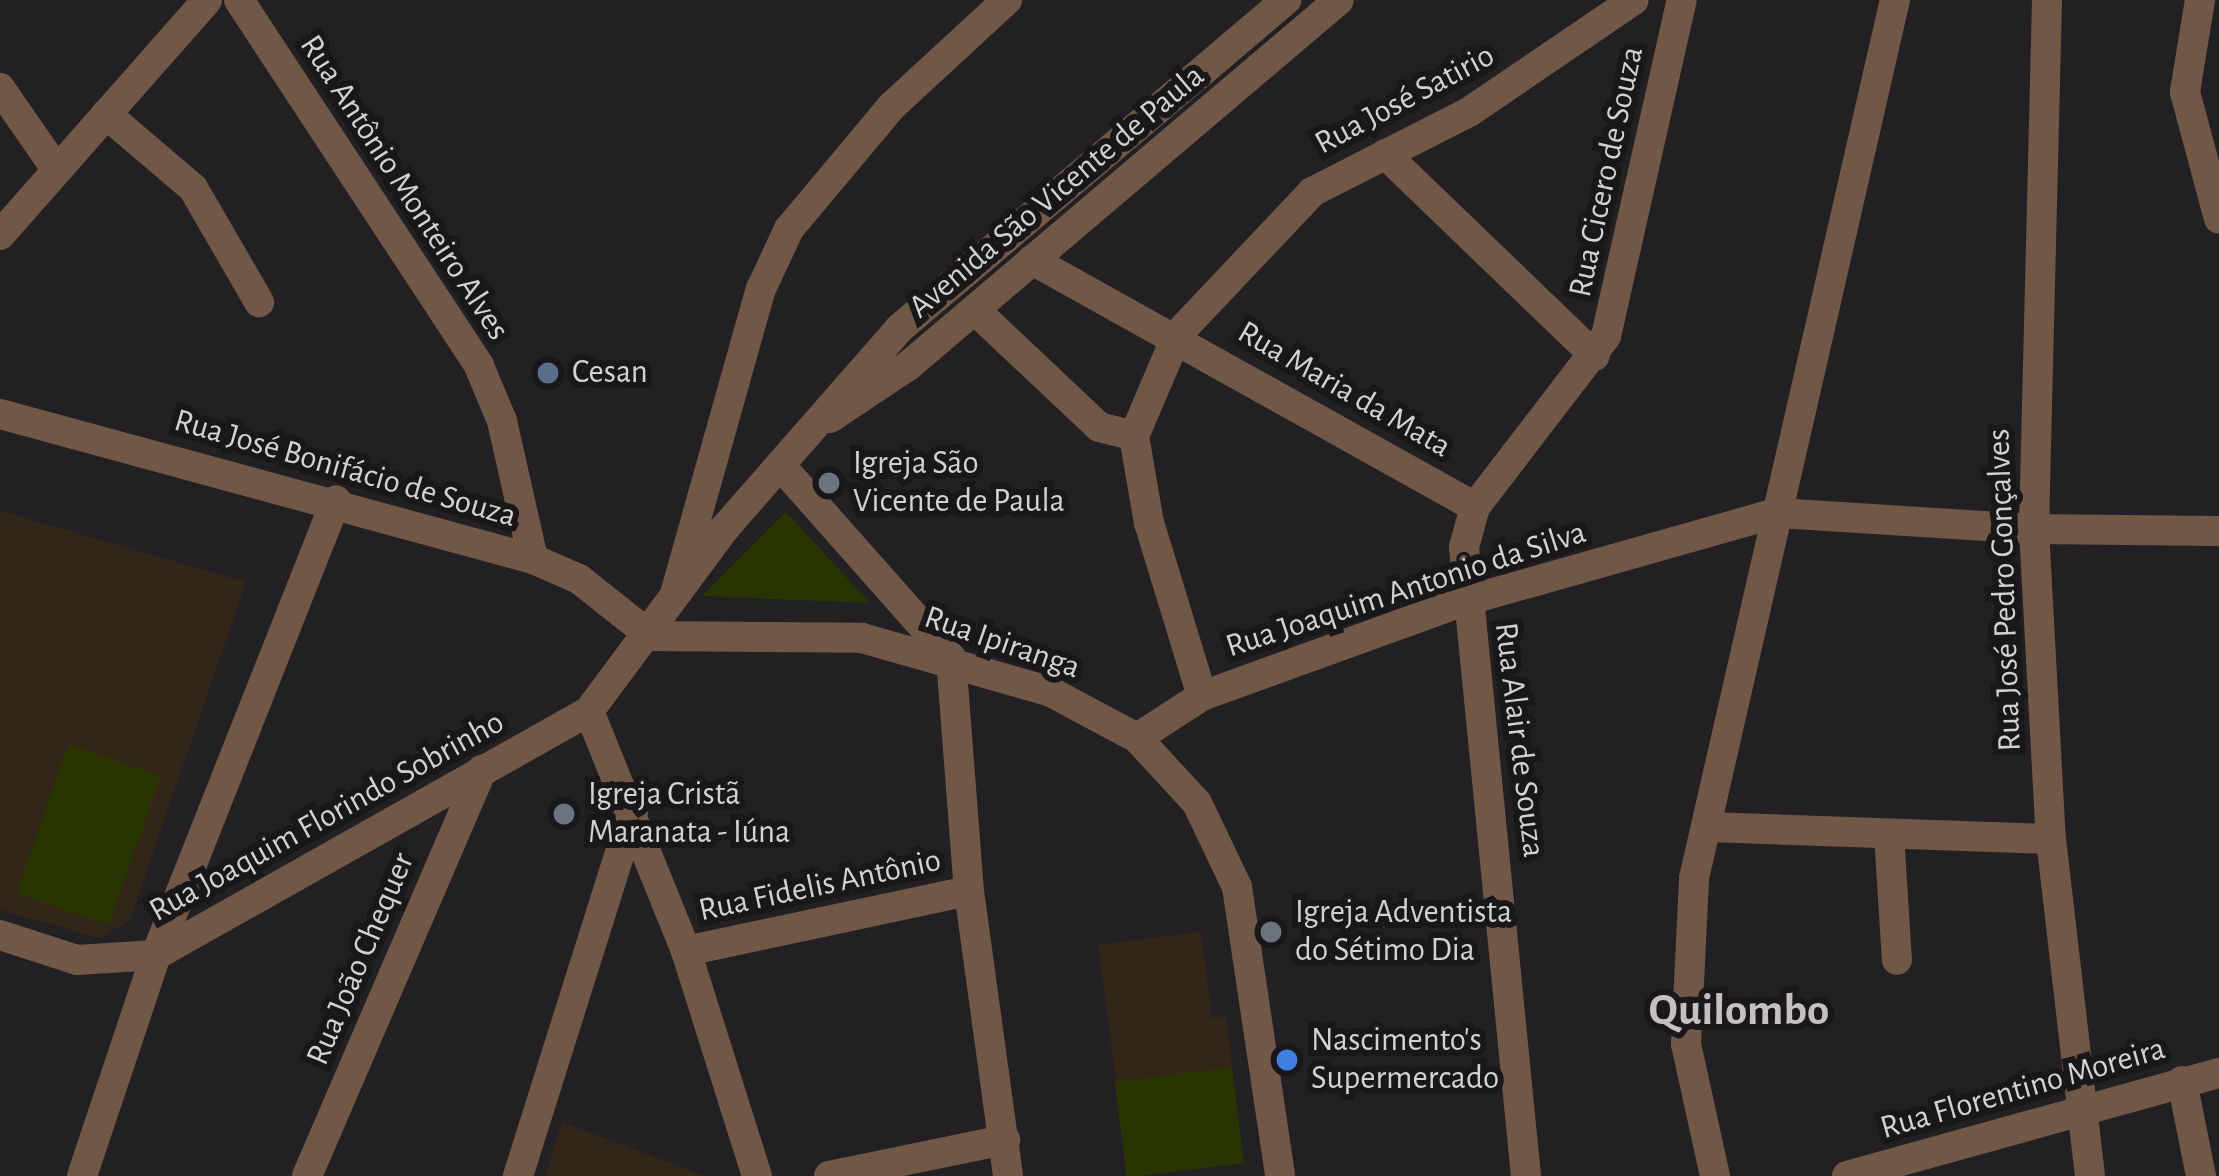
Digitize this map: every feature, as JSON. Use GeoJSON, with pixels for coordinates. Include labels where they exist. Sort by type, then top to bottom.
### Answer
{"type":"FeatureCollection","features":[{"type":"Feature","properties":{"kind":"street"},"geometry":{"type":"LineString","coordinates":[[0,236],[55,166],[207,0]]}},
{"type":"Feature","properties":{"kind":"street","name":"Rua Antônio Monteiro Alves"},"geometry":{"type":"LineString","coordinates":[[239,0],[479,366],[502,421],[533,560]]}},
{"type":"Feature","properties":{"kind":"street"},"geometry":{"type":"LineString","coordinates":[[674,599],[740,355],[789,229],[891,107],[1007,0]]}},
{"type":"Feature","properties":{"kind":"street","name":"Avenida São Vicente de Paula"},"geometry":{"type":"LineString","coordinates":[[651,635],[674,599],[781,466],[926,304],[1286,0]]}},
{"type":"Feature","properties":{"kind":"street","name":"Avenida São Vicente de Paula"},"geometry":{"type":"LineString","coordinates":[[814,427],[874,391],[975,310],[1339,0]]}},
{"type":"Feature","properties":{"kind":"street","name":"Rua José Satirio"},"geometry":{"type":"LineString","coordinates":[[1177,335],[1312,191],[1469,112],[1634,0]]}},
{"type":"Feature","properties":{"kind":"street","name":"Rua Cicero de Souza"},"geometry":{"type":"LineString","coordinates":[[1465,601],[1461,574],[1475,507],[1595,356],[1614,311],[1682,0]]}},
{"type":"Feature","properties":{"kind":"street"},"geometry":{"type":"LineString","coordinates":[[1715,1176],[1686,1044],[1683,985],[1708,827],[1895,0]]}},
{"type":"Feature","properties":{"kind":"street","name":"Rua José Pedro Gonçalves"},"geometry":{"type":"LineString","coordinates":[[2047,0],[2034,530],[2050,839],[2078,1108],[2090,1176]]}},
{"type":"Feature","properties":{"kind":"street"},"geometry":{"type":"LineString","coordinates":[[2200,0],[2185,92],[2219,219]]}},
{"type":"Feature","properties":{"kind":"street"},"geometry":{"type":"LineString","coordinates":[[0,88],[55,166]]}},
{"type":"Feature","properties":{"kind":"street"},"geometry":{"type":"LineString","coordinates":[[106,114],[193,188],[259,302]]}},
{"type":"Feature","properties":{"kind":"street"},"geometry":{"type":"LineString","coordinates":[[1385,154],[1595,356]]}},
{"type":"Feature","properties":{"kind":"street","name":"Rua Maria da Mata"},"geometry":{"type":"LineString","coordinates":[[1032,260],[1177,335],[1475,507]]}},
{"type":"Feature","properties":{"kind":"street"},"geometry":{"type":"LineString","coordinates":[[975,310],[1099,427],[1134,436]]}},
{"type":"Feature","properties":{"kind":"street"},"geometry":{"type":"LineString","coordinates":[[1177,335],[1134,436],[1145,507],[1202,696]]}},
{"type":"Feature","properties":{"kind":"street","name":"Rua José Bonifácio de Souza"},"geometry":{"type":"LineString","coordinates":[[0,414],[336,500],[533,560],[579,579],[651,635]]}},
{"type":"Feature","properties":{"kind":"street"},"geometry":{"type":"LineString","coordinates":[[781,466],[951,658],[969,891],[1008,1176]]}},
{"type":"Feature","properties":{"kind":"street"},"geometry":{"type":"LineString","coordinates":[[82,1176],[156,955],[336,500]]}},
{"type":"Feature","properties":{"kind":"street","name":"Rua Joaquim Antonio da Silva"},"geometry":{"type":"LineString","coordinates":[[1136,738],[1202,696],[1465,601],[1777,513],[2034,530],[2219,531]]}},
{"type":"Feature","properties":{"kind":"street","name":"Rua Alair de Souza"},"geometry":{"type":"LineString","coordinates":[[1465,601],[1488,757],[1526,1176]]}},
{"type":"Feature","properties":{"kind":"street","name":"Rua Ipiranga"},"geometry":{"type":"LineString","coordinates":[[651,635],[862,638],[951,658],[1051,692],[1136,738],[1197,803],[1237,887],[1280,1176]]}},
{"type":"Feature","properties":{"kind":"street","name":"Rua Joaquim Florindo Sobrinho"},"geometry":{"type":"LineString","coordinates":[[0,935],[77,960],[156,955],[589,711],[651,635]]}},
{"type":"Feature","properties":{"kind":"street"},"geometry":{"type":"LineString","coordinates":[[589,711],[686,951],[758,1176]]}},
{"type":"Feature","properties":{"kind":"street","name":"Rua João Chequer"},"geometry":{"type":"LineString","coordinates":[[307,1176],[482,770]]}},
{"type":"Feature","properties":{"kind":"street"},"geometry":{"type":"LineString","coordinates":[[518,1176],[633,812]]}},
{"type":"Feature","properties":{"kind":"street"},"geometry":{"type":"LineString","coordinates":[[1708,827],[2050,839]]}},
{"type":"Feature","properties":{"kind":"street"},"geometry":{"type":"LineString","coordinates":[[1889,834],[1897,960]]}},
{"type":"Feature","properties":{"kind":"street","name":"Rua Fidelis Antônio"},"geometry":{"type":"LineString","coordinates":[[686,951],[969,891]]}},
{"type":"Feature","properties":{"kind":"street","name":"Rua Florentino Moreira"},"geometry":{"type":"LineString","coordinates":[[1857,1175],[2078,1108],[2219,1073]]}},
{"type":"Feature","properties":{"kind":"street"},"geometry":{"type":"LineString","coordinates":[[2182,1082],[2201,1176]]}},
{"type":"Feature","properties":{"kind":"street"},"geometry":{"type":"LineString","coordinates":[[829,1176],[1005,1140]]}},
{"type":"Feature","properties":{"kind":"shaded area"},"geometry":{"type":"Polygon","coordinates":[[[0,511],[246,582],[130,920],[100,938],[0,910],[0,511]]]}},
{"type":"Feature","properties":{"kind":"shaded area"},"geometry":{"type":"Polygon","coordinates":[[[1201,932],[1212,1018],[1226,1016],[1244,1163],[1129,1176],[1098,945],[1201,932]]]}},
{"type":"Feature","properties":{"kind":"shaded area"},"geometry":{"type":"Polygon","coordinates":[[[562,1122],[705,1176],[545,1176],[562,1122]]]}},
{"type":"Feature","properties":{"kind":"green space"},"geometry":{"type":"Polygon","coordinates":[[[786,512],[870,603],[702,596],[786,512]]]}},
{"type":"Feature","properties":{"kind":"green space"},"geometry":{"type":"Polygon","coordinates":[[[68,744],[161,776],[109,925],[17,893],[68,744]]]}},
{"type":"Feature","properties":{"kind":"green space"},"geometry":{"type":"Polygon","coordinates":[[[1232,1067],[1244,1163],[1126,1176],[1115,1081],[1232,1067]]]}},
{"type":"Feature","properties":{"kind":"place","name":"Cesan"},"geometry":{"type":"Point","coordinates":[548,373]}},
{"type":"Feature","properties":{"kind":"place","name":"Igreja São Vicente de Paula"},"geometry":{"type":"Point","coordinates":[829,483]}},
{"type":"Feature","properties":{"kind":"place","name":"Igreja Cristã Maranata - Iúna"},"geometry":{"type":"Point","coordinates":[564,814]}},
{"type":"Feature","properties":{"kind":"place","name":"Igreja Adventista do Sétimo Dia"},"geometry":{"type":"Point","coordinates":[1271,932]}},
{"type":"Feature","properties":{"kind":"place","name":"Nascimento's Supermercado"},"geometry":{"type":"Point","coordinates":[1287,1060]}},
{"type":"Feature","properties":{"kind":"district","name":"Quilombo"},"geometry":{"type":"Point","coordinates":[1739,1011]}}]}
